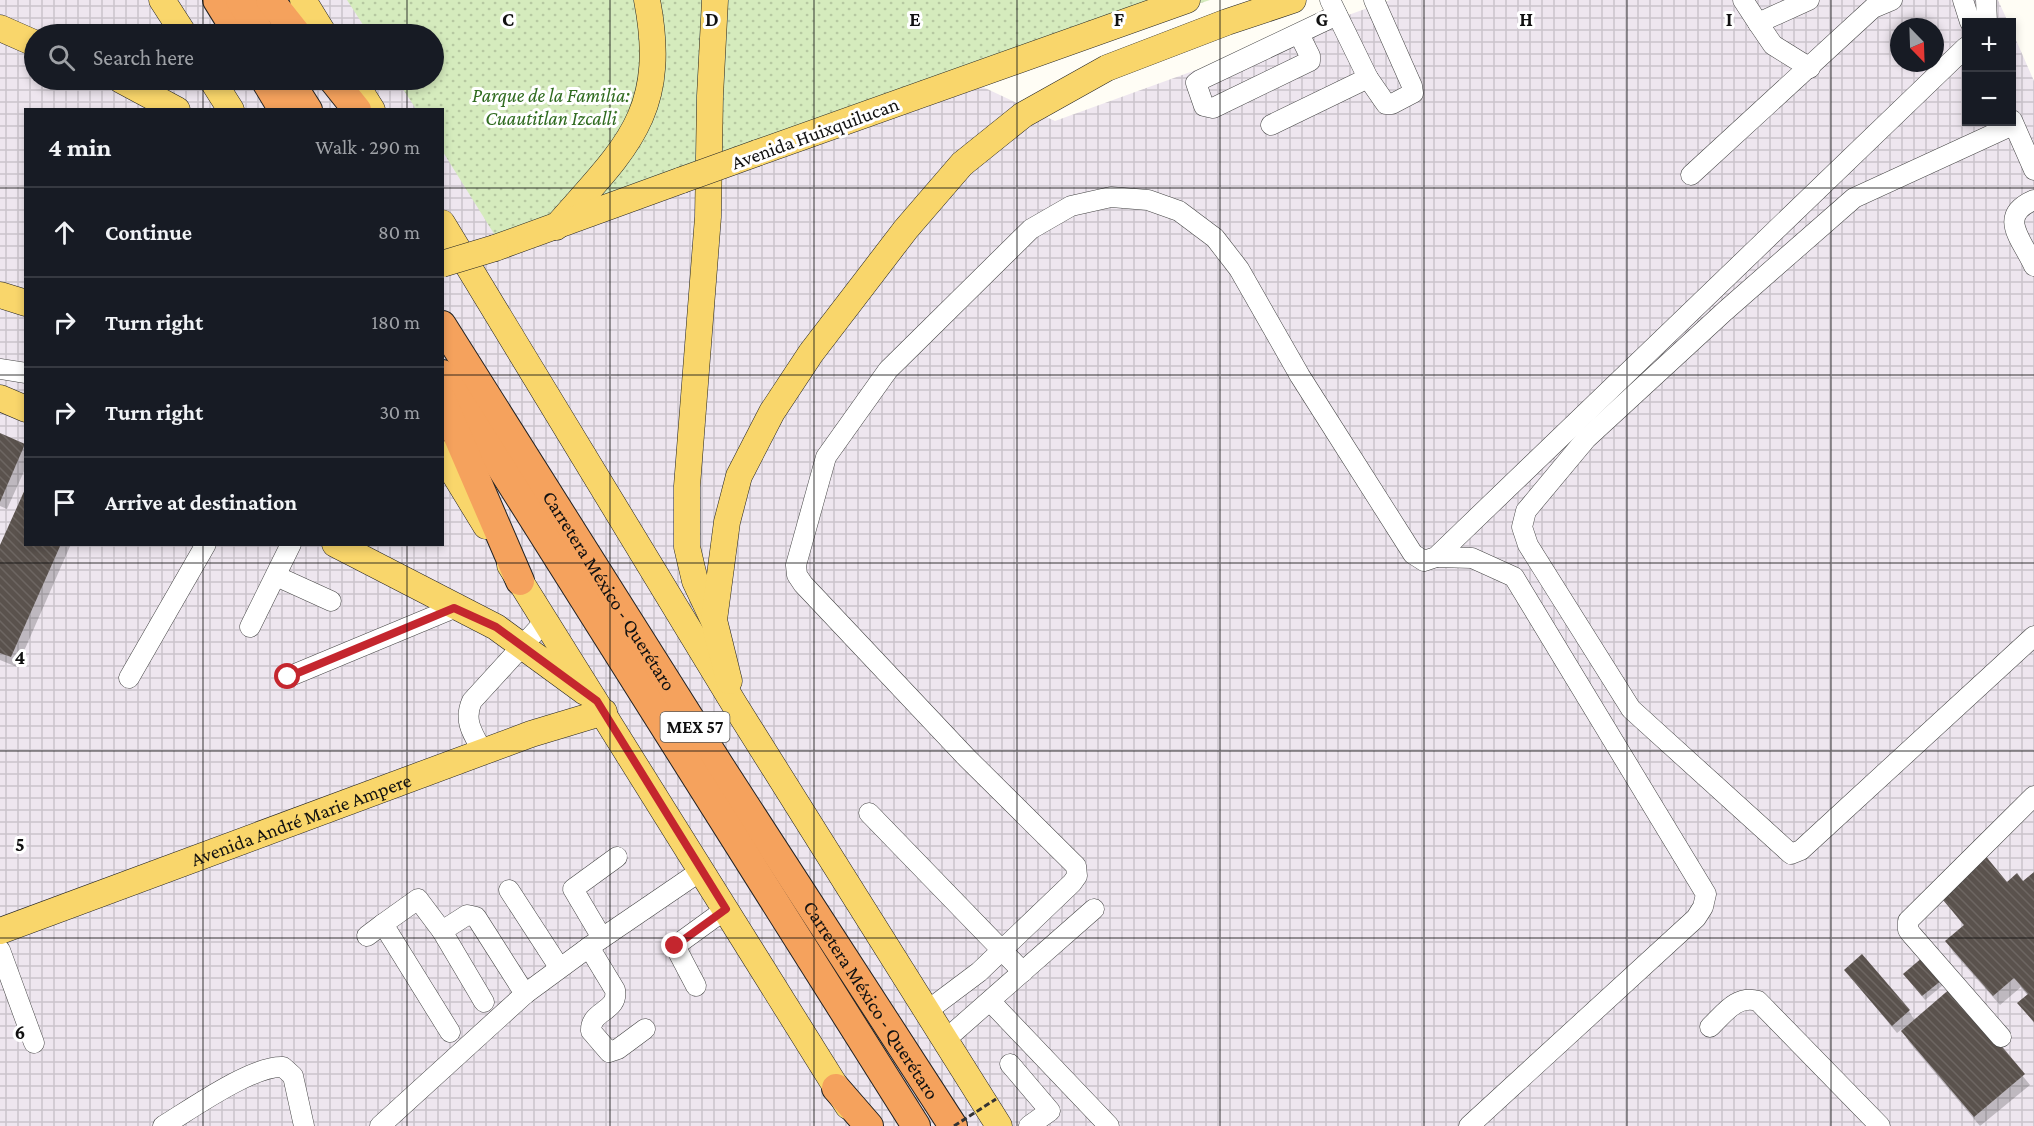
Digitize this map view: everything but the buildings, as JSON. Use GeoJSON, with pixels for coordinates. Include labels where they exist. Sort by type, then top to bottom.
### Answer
{"type":"FeatureCollection","features":[{"type":"Feature","properties":{"kind":"highway"},"geometry":{"type":"LineString","coordinates":[[217,0],[232,24]]}},
{"type":"Feature","properties":{"kind":"highway"},"geometry":{"type":"LineString","coordinates":[[240,0],[255,24]]}},
{"type":"Feature","properties":{"kind":"highway"},"geometry":{"type":"LineString","coordinates":[[270,0],[289,24]]}},
{"type":"Feature","properties":{"kind":"highway"},"geometry":{"type":"LineString","coordinates":[[271,90],[282,108]]}},
{"type":"Feature","properties":{"kind":"highway"},"geometry":{"type":"LineString","coordinates":[[295,90],[307,108]]}},
{"type":"Feature","properties":{"kind":"highway"},"geometry":{"type":"LineString","coordinates":[[341,90],[355,108]]}},
{"type":"Feature","properties":{"kind":"highway","name":"Carretera México - Querétaro"},"geometry":{"type":"LineString","coordinates":[[444,328],[720,766],[953,1126]]}},
{"type":"Feature","properties":{"kind":"highway","name":"Carretera México - Querétaro"},"geometry":{"type":"LineString","coordinates":[[444,377],[916,1126]]}},
{"type":"Feature","properties":{"kind":"highway"},"geometry":{"type":"LineString","coordinates":[[444,405],[520,581]]}},
{"type":"Feature","properties":{"kind":"highway"},"geometry":{"type":"LineString","coordinates":[[836,1088],[869,1126]]}},
{"type":"Feature","properties":{"kind":"main road"},"geometry":{"type":"LineString","coordinates":[[162,0],[178,24]]}},
{"type":"Feature","properties":{"kind":"main road"},"geometry":{"type":"LineString","coordinates":[[303,0],[318,24]]}},
{"type":"Feature","properties":{"kind":"main road"},"geometry":{"type":"LineString","coordinates":[[556,227],[625,149],[639,124],[648,95],[652,64],[652,28],[647,0]]}},
{"type":"Feature","properties":{"kind":"main road"},"geometry":{"type":"LineString","coordinates":[[715,0],[710,96],[708,217],[687,486],[687,547],[695,581],[714,620],[736,707]]}},
{"type":"Feature","properties":{"kind":"main road","name":"Avenida Huixquilucan"},"geometry":{"type":"LineString","coordinates":[[444,263],[556,227],[1187,0]]}},
{"type":"Feature","properties":{"kind":"main road"},"geometry":{"type":"LineString","coordinates":[[1137,18],[1286,0]]}},
{"type":"Feature","properties":{"kind":"main road"},"geometry":{"type":"LineString","coordinates":[[714,620],[727,522],[739,476],[772,412],[810,353],[906,229],[962,164],[1023,115],[1107,68],[1227,21],[1293,0]]}},
{"type":"Feature","properties":{"kind":"main road"},"geometry":{"type":"LineString","coordinates":[[0,28],[24,39]]}},
{"type":"Feature","properties":{"kind":"main road"},"geometry":{"type":"LineString","coordinates":[[140,90],[173,108]]}},
{"type":"Feature","properties":{"kind":"main road"},"geometry":{"type":"LineString","coordinates":[[218,90],[230,108]]}},
{"type":"Feature","properties":{"kind":"main road"},"geometry":{"type":"LineString","coordinates":[[359,90],[371,108]]}},
{"type":"Feature","properties":{"kind":"main road"},"geometry":{"type":"LineString","coordinates":[[444,226],[736,707],[999,1126]]}},
{"type":"Feature","properties":{"kind":"main road"},"geometry":{"type":"LineString","coordinates":[[0,295],[24,303]]}},
{"type":"Feature","properties":{"kind":"main road"},"geometry":{"type":"LineString","coordinates":[[0,303],[24,304]]}},
{"type":"Feature","properties":{"kind":"main road"},"geometry":{"type":"LineString","coordinates":[[0,398],[24,408]]}},
{"type":"Feature","properties":{"kind":"main road"},"geometry":{"type":"LineString","coordinates":[[444,457],[860,1126]]}},
{"type":"Feature","properties":{"kind":"main road"},"geometry":{"type":"LineString","coordinates":[[339,546],[454,608],[496,627],[600,706]]}},
{"type":"Feature","properties":{"kind":"main road","name":"Avenida André Marie Ampere"},"geometry":{"type":"LineString","coordinates":[[0,931],[483,752],[600,706]]}},
{"type":"Feature","properties":{"kind":"street"},"geometry":{"type":"LineString","coordinates":[[1299,34],[1310,56],[1310,61],[1213,108],[1204,106],[1196,83],[1299,34],[1334,7],[1368,78],[1386,104],[1392,104],[1413,93],[1374,0]]}},
{"type":"Feature","properties":{"kind":"street"},"geometry":{"type":"LineString","coordinates":[[1743,0],[1773,45],[1810,68]]}},
{"type":"Feature","properties":{"kind":"street"},"geometry":{"type":"LineString","coordinates":[[1758,24],[1809,0]]}},
{"type":"Feature","properties":{"kind":"street"},"geometry":{"type":"LineString","coordinates":[[1691,175],[1810,68],[1871,4],[1892,0]]}},
{"type":"Feature","properties":{"kind":"street"},"geometry":{"type":"LineString","coordinates":[[1963,0],[1969,18]]}},
{"type":"Feature","properties":{"kind":"street"},"geometry":{"type":"LineString","coordinates":[[1986,0],[1987,18]]}},
{"type":"Feature","properties":{"kind":"street"},"geometry":{"type":"LineString","coordinates":[[1437,557],[1962,51]]}},
{"type":"Feature","properties":{"kind":"street"},"geometry":{"type":"LineString","coordinates":[[1271,125],[1368,78]]}},
{"type":"Feature","properties":{"kind":"street"},"geometry":{"type":"LineString","coordinates":[[2006,126],[1854,198],[1725,311],[1586,439],[1526,511],[1522,527],[1528,545],[1631,709],[1791,854],[1801,850],[2034,636]]}},
{"type":"Feature","properties":{"kind":"street"},"geometry":{"type":"LineString","coordinates":[[2015,126],[2028,141],[2034,170]]}},
{"type":"Feature","properties":{"kind":"street"},"geometry":{"type":"LineString","coordinates":[[927,1011],[1002,951],[1072,883],[1077,876],[1076,866],[967,758],[803,584],[797,575],[796,565],[826,457],[888,370],[1031,229],[1071,206],[1111,197],[1148,200],[1179,211],[1215,238],[1239,269],[1300,376],[1413,554],[1424,561],[1437,557],[1472,558],[1514,577],[1706,894],[1703,907],[1696,918],[1469,1126]]}},
{"type":"Feature","properties":{"kind":"street"},"geometry":{"type":"LineString","coordinates":[[2034,200],[2020,206],[2013,214],[2013,222],[2034,266]]}},
{"type":"Feature","properties":{"kind":"street"},"geometry":{"type":"LineString","coordinates":[[0,369],[24,373]]}},
{"type":"Feature","properties":{"kind":"street"},"geometry":{"type":"LineString","coordinates":[[129,678],[205,546]]}},
{"type":"Feature","properties":{"kind":"street"},"geometry":{"type":"LineString","coordinates":[[250,627],[290,546]]}},
{"type":"Feature","properties":{"kind":"street"},"geometry":{"type":"LineString","coordinates":[[276,576],[331,601]]}},
{"type":"Feature","properties":{"kind":"street"},"geometry":{"type":"LineString","coordinates":[[288,677],[454,608]]}},
{"type":"Feature","properties":{"kind":"street"},"geometry":{"type":"LineString","coordinates":[[483,752],[468,723],[466,713],[472,701],[545,621]]}},
{"type":"Feature","properties":{"kind":"street"},"geometry":{"type":"LineString","coordinates":[[2001,1036],[1912,936],[1908,930],[1908,921],[2034,796]]}},
{"type":"Feature","properties":{"kind":"street"},"geometry":{"type":"LineString","coordinates":[[869,813],[1023,972]]}},
{"type":"Feature","properties":{"kind":"street"},"geometry":{"type":"LineString","coordinates":[[617,857],[573,889],[615,990],[615,1004],[595,1018],[591,1031],[609,1052],[618,1049],[645,1029]]}},
{"type":"Feature","properties":{"kind":"street"},"geometry":{"type":"LineString","coordinates":[[380,1126],[525,994],[559,967],[702,870]]}},
{"type":"Feature","properties":{"kind":"street"},"geometry":{"type":"LineString","coordinates":[[509,890],[559,967]]}},
{"type":"Feature","properties":{"kind":"street"},"geometry":{"type":"LineString","coordinates":[[367,936],[418,899],[441,931],[484,1002]]}},
{"type":"Feature","properties":{"kind":"street"},"geometry":{"type":"LineString","coordinates":[[696,986],[675,946],[726,909]]}},
{"type":"Feature","properties":{"kind":"street"},"geometry":{"type":"LineString","coordinates":[[945,1040],[1094,909]]}},
{"type":"Feature","properties":{"kind":"street"},"geometry":{"type":"LineString","coordinates":[[441,931],[472,914],[525,994]]}},
{"type":"Feature","properties":{"kind":"street"},"geometry":{"type":"LineString","coordinates":[[383,924],[450,1032]]}},
{"type":"Feature","properties":{"kind":"street"},"geometry":{"type":"LineString","coordinates":[[0,950],[34,1042]]}},
{"type":"Feature","properties":{"kind":"street"},"geometry":{"type":"LineString","coordinates":[[1710,1027],[1736,1002],[1747,998],[1758,1001],[1880,1126]]}},
{"type":"Feature","properties":{"kind":"street"},"geometry":{"type":"LineString","coordinates":[[990,1001],[1109,1126]]}},
{"type":"Feature","properties":{"kind":"street"},"geometry":{"type":"LineString","coordinates":[[1010,1064],[1050,1111],[1029,1126]]}},
{"type":"Feature","properties":{"kind":"street"},"geometry":{"type":"LineString","coordinates":[[164,1126],[226,1088],[272,1066],[283,1067],[293,1076],[304,1126]]}},
{"type":"Feature","properties":{"kind":"path"},"geometry":{"type":"LineString","coordinates":[[953,1126],[996,1099]]}},
{"type":"Feature","properties":{"kind":"shaded area"},"geometry":{"type":"Polygon","coordinates":[[[0,0],[798,0],[1055,121],[1390,0],[1998,0],[2006,18],[1962,18],[1962,126],[2016,126],[2016,40],[2034,81],[2034,1126],[0,1126],[0,0]]]}},
{"type":"Feature","properties":{"kind":"green space","name":"Parque de la Familia: Cuautitlan Izcalli"},"geometry":{"type":"Polygon","coordinates":[[[347,0],[1210,0],[496,237],[444,154],[444,108],[415,108],[404,90],[444,90],[444,24],[363,24],[347,0]]]}},
{"type":"Feature","properties":{"kind":"route"},"geometry":{"type":"LineString","coordinates":[[288,677],[454,608],[496,627],[597,701],[726,909],[675,946]]}}]}
